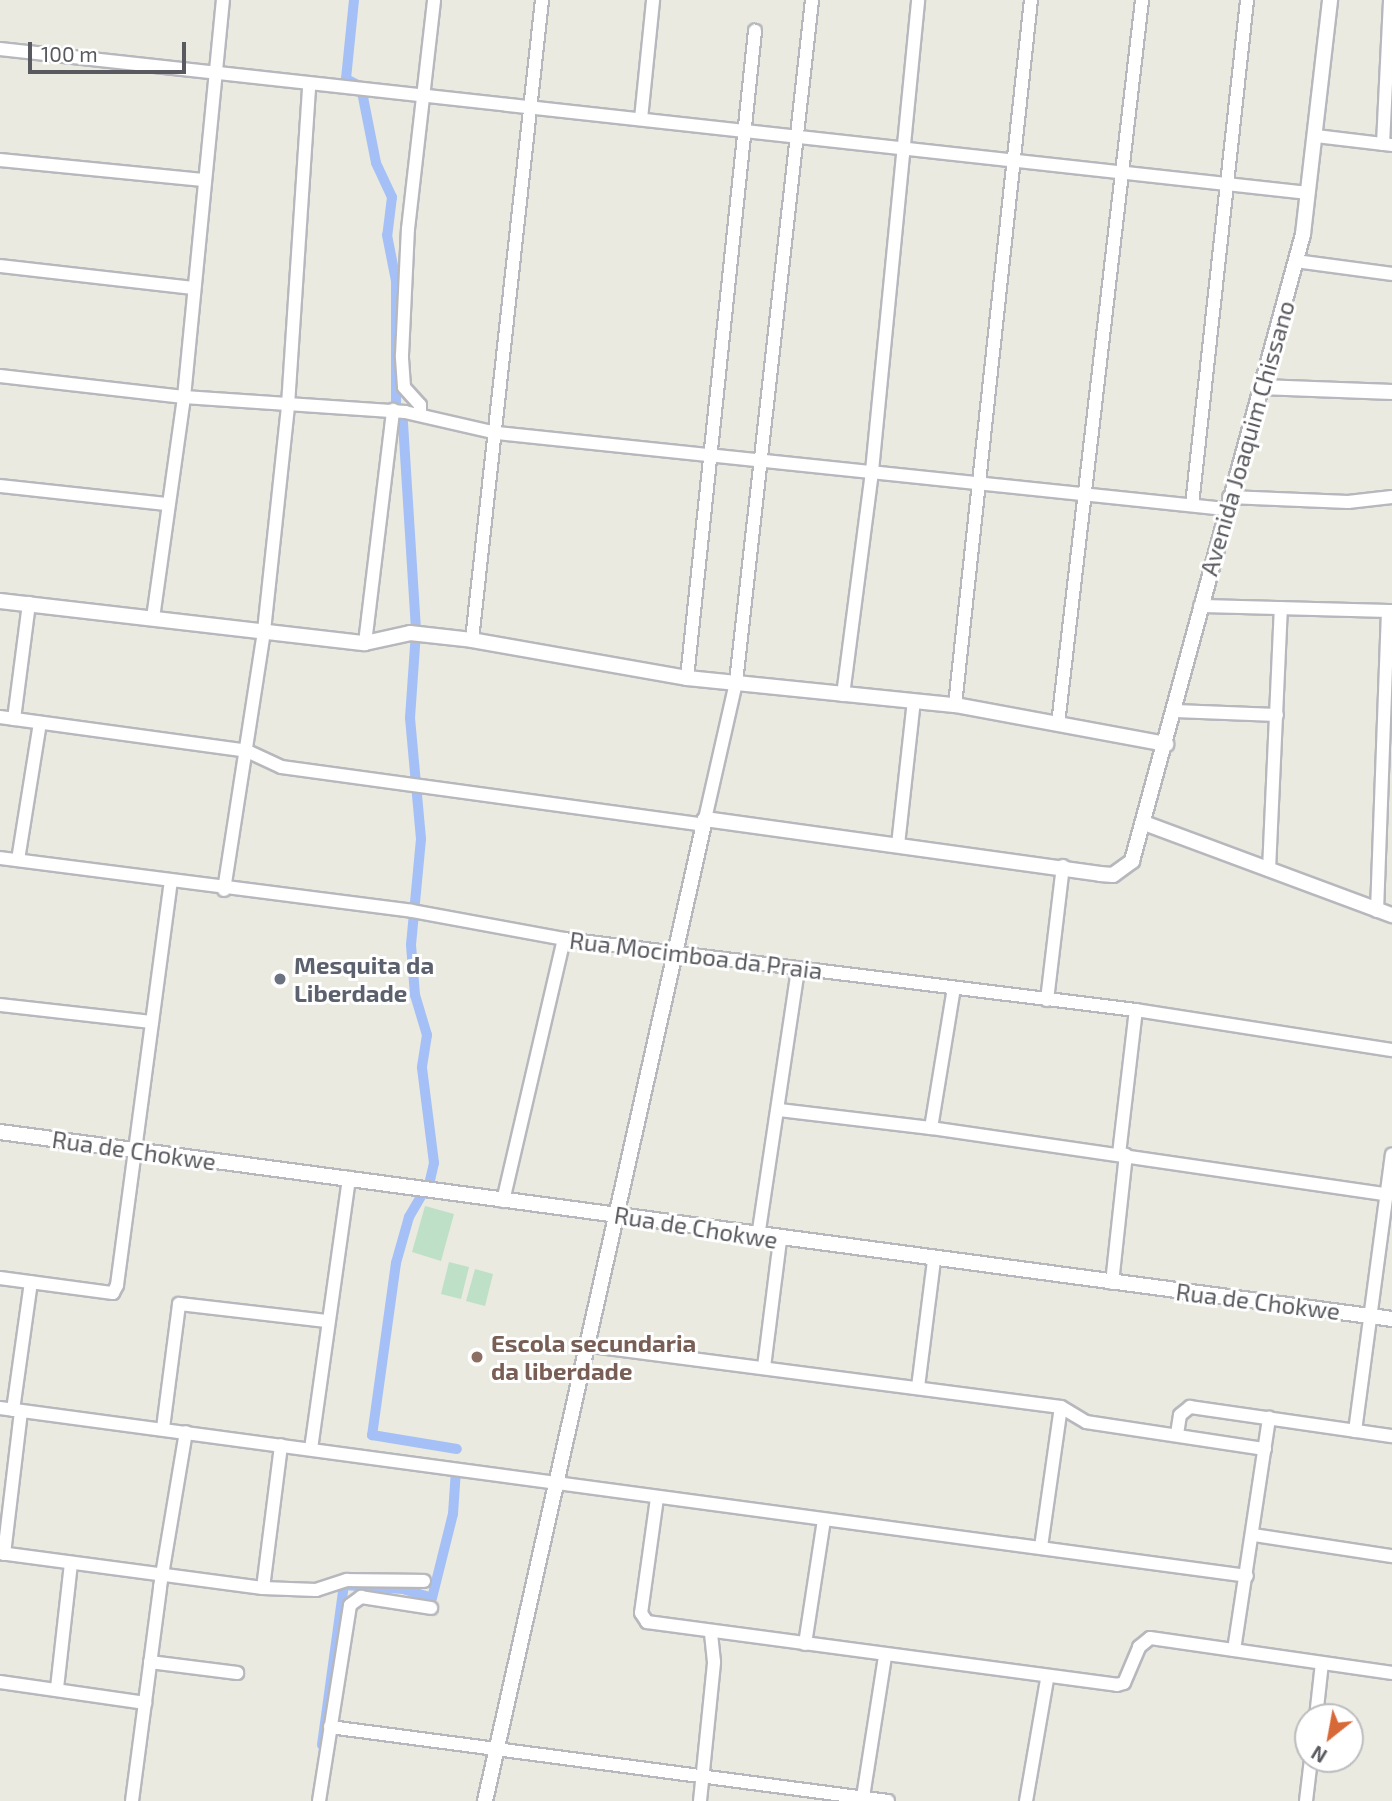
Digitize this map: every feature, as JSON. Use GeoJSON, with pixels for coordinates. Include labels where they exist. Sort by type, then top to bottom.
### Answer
{"type":"FeatureCollection","features":[{"type":"Feature","properties":{"kind":"street"},"geometry":{"type":"LineString","coordinates":[[153,618],[184,397],[203,180],[223,0]]}},
{"type":"Feature","properties":{"kind":"street"},"geometry":{"type":"LineString","coordinates":[[420,415],[420,405],[404,387],[402,355],[408,229],[434,0]]}},
{"type":"Feature","properties":{"kind":"street"},"geometry":{"type":"LineString","coordinates":[[472,640],[497,433],[542,0]]}},
{"type":"Feature","properties":{"kind":"street"},"geometry":{"type":"LineString","coordinates":[[641,119],[653,0]]}},
{"type":"Feature","properties":{"kind":"street"},"geometry":{"type":"LineString","coordinates":[[485,1801],[584,1345],[736,682],[764,459],[812,0]]}},
{"type":"Feature","properties":{"kind":"street"},"geometry":{"type":"LineString","coordinates":[[843,695],[872,471],[901,150],[918,0]]}},
{"type":"Feature","properties":{"kind":"street"},"geometry":{"type":"LineString","coordinates":[[955,705],[1031,0]]}},
{"type":"Feature","properties":{"kind":"street"},"geometry":{"type":"LineString","coordinates":[[1058,724],[1142,0]]}},
{"type":"Feature","properties":{"kind":"street"},"geometry":{"type":"LineString","coordinates":[[1192,505],[1229,185],[1247,0]]}},
{"type":"Feature","properties":{"kind":"street","name":"Avenida Joaquim Chissano"},"geometry":{"type":"LineString","coordinates":[[1063,866],[1113,875],[1126,868],[1144,823],[1167,744],[1227,503],[1296,261],[1316,136],[1330,0]]}},
{"type":"Feature","properties":{"kind":"street"},"geometry":{"type":"LineString","coordinates":[[1316,136],[1387,145],[1391,0]]}},
{"type":"Feature","properties":{"kind":"street"},"geometry":{"type":"LineString","coordinates":[[687,678],[755,31]]}},
{"type":"Feature","properties":{"kind":"street"},"geometry":{"type":"LineString","coordinates":[[0,49],[215,72],[309,86],[424,93],[901,150],[1308,193]]}},
{"type":"Feature","properties":{"kind":"street"},"geometry":{"type":"LineString","coordinates":[[224,890],[264,631],[288,405],[309,86]]}},
{"type":"Feature","properties":{"kind":"street"},"geometry":{"type":"LineString","coordinates":[[0,160],[203,180]]}},
{"type":"Feature","properties":{"kind":"street"},"geometry":{"type":"LineString","coordinates":[[1296,261],[1392,274]]}},
{"type":"Feature","properties":{"kind":"street"},"geometry":{"type":"LineString","coordinates":[[0,266],[194,288]]}},
{"type":"Feature","properties":{"kind":"street"},"geometry":{"type":"LineString","coordinates":[[0,376],[184,397],[393,411],[497,433],[979,481],[1084,496],[1192,505],[1348,502],[1392,498]]}},
{"type":"Feature","properties":{"kind":"street"},"geometry":{"type":"LineString","coordinates":[[1261,387],[1392,392]]}},
{"type":"Feature","properties":{"kind":"street"},"geometry":{"type":"LineString","coordinates":[[365,643],[393,411]]}},
{"type":"Feature","properties":{"kind":"street"},"geometry":{"type":"LineString","coordinates":[[0,486],[167,505]]}},
{"type":"Feature","properties":{"kind":"street"},"geometry":{"type":"LineString","coordinates":[[0,601],[365,643],[418,634],[472,640],[687,678],[955,705],[1167,744]]}},
{"type":"Feature","properties":{"kind":"street"},"geometry":{"type":"LineString","coordinates":[[14,719],[29,603]]}},
{"type":"Feature","properties":{"kind":"street"},"geometry":{"type":"LineString","coordinates":[[1144,823],[1385,913],[1390,611],[1200,606]]}},
{"type":"Feature","properties":{"kind":"street"},"geometry":{"type":"LineString","coordinates":[[1269,870],[1281,608]]}},
{"type":"Feature","properties":{"kind":"street"},"geometry":{"type":"LineString","coordinates":[[898,845],[914,701]]}},
{"type":"Feature","properties":{"kind":"street"},"geometry":{"type":"LineString","coordinates":[[1175,710],[1277,715]]}},
{"type":"Feature","properties":{"kind":"street"},"geometry":{"type":"LineString","coordinates":[[0,717],[247,751],[282,767],[1063,866],[1047,1000]]}},
{"type":"Feature","properties":{"kind":"street"},"geometry":{"type":"LineString","coordinates":[[18,860],[40,723]]}},
{"type":"Feature","properties":{"kind":"street","name":"Rua Mocimboa da Praia"},"geometry":{"type":"LineString","coordinates":[[0,858],[224,890],[416,911],[564,939],[675,950],[954,989],[1136,1010],[1392,1050]]}},
{"type":"Feature","properties":{"kind":"street"},"geometry":{"type":"LineString","coordinates":[[0,1278],[113,1293],[137,1150],[172,882]]}},
{"type":"Feature","properties":{"kind":"street"},"geometry":{"type":"LineString","coordinates":[[503,1200],[564,939]]}},
{"type":"Feature","properties":{"kind":"street"},"geometry":{"type":"LineString","coordinates":[[758,1237],[798,968]]}},
{"type":"Feature","properties":{"kind":"street"},"geometry":{"type":"LineString","coordinates":[[931,1128],[954,989]]}},
{"type":"Feature","properties":{"kind":"street"},"geometry":{"type":"LineString","coordinates":[[0,1005],[152,1022]]}},
{"type":"Feature","properties":{"kind":"street"},"geometry":{"type":"LineString","coordinates":[[1112,1283],[1136,1010]]}},
{"type":"Feature","properties":{"kind":"street"},"geometry":{"type":"LineString","coordinates":[[779,1110],[931,1128],[1386,1194]]}},
{"type":"Feature","properties":{"kind":"street","name":"Rua de Chokwe"},"geometry":{"type":"LineString","coordinates":[[0,1132],[415,1187],[780,1240],[1392,1319]]}},
{"type":"Feature","properties":{"kind":"street"},"geometry":{"type":"LineString","coordinates":[[1355,1431],[1374,1316],[1392,1154]]}},
{"type":"Feature","properties":{"kind":"street"},"geometry":{"type":"LineString","coordinates":[[311,1449],[349,1178]]}},
{"type":"Feature","properties":{"kind":"street"},"geometry":{"type":"LineString","coordinates":[[764,1367],[780,1240]]}},
{"type":"Feature","properties":{"kind":"street"},"geometry":{"type":"LineString","coordinates":[[918,1387],[934,1260]]}},
{"type":"Feature","properties":{"kind":"street"},"geometry":{"type":"LineString","coordinates":[[31,1282],[11,1409],[2,1554],[162,1572],[263,1588],[316,1590],[347,1580],[424,1581]]}},
{"type":"Feature","properties":{"kind":"street"},"geometry":{"type":"LineString","coordinates":[[163,1428],[179,1304],[327,1321]]}},
{"type":"Feature","properties":{"kind":"street"},"geometry":{"type":"LineString","coordinates":[[584,1345],[1061,1407],[1086,1423],[1177,1434],[1265,1449]]}},
{"type":"Feature","properties":{"kind":"street"},"geometry":{"type":"LineString","coordinates":[[1041,1547],[1061,1407]]}},
{"type":"Feature","properties":{"kind":"street"},"geometry":{"type":"LineString","coordinates":[[1177,1434],[1180,1415],[1190,1407],[1392,1436]]}},
{"type":"Feature","properties":{"kind":"street"},"geometry":{"type":"LineString","coordinates":[[11,1409],[1247,1576]]}},
{"type":"Feature","properties":{"kind":"street"},"geometry":{"type":"LineString","coordinates":[[1234,1650],[1254,1535],[1269,1418]]}},
{"type":"Feature","properties":{"kind":"street"},"geometry":{"type":"LineString","coordinates":[[132,1801],[162,1572],[186,1432]]}},
{"type":"Feature","properties":{"kind":"street"},"geometry":{"type":"LineString","coordinates":[[263,1588],[281,1445]]}},
{"type":"Feature","properties":{"kind":"street"},"geometry":{"type":"LineString","coordinates":[[657,1498],[642,1619],[1047,1679],[1124,1683],[1139,1647],[1150,1638],[1392,1673]]}},
{"type":"Feature","properties":{"kind":"street"},"geometry":{"type":"LineString","coordinates":[[805,1644],[824,1520]]}},
{"type":"Feature","properties":{"kind":"street"},"geometry":{"type":"LineString","coordinates":[[1254,1535],[1392,1556]]}},
{"type":"Feature","properties":{"kind":"street"},"geometry":{"type":"LineString","coordinates":[[57,1688],[71,1563]]}},
{"type":"Feature","properties":{"kind":"street"},"geometry":{"type":"LineString","coordinates":[[319,1801],[350,1605],[361,1597],[430,1608]]}},
{"type":"Feature","properties":{"kind":"street"},"geometry":{"type":"LineString","coordinates":[[700,1801],[705,1774],[714,1662],[711,1631]]}},
{"type":"Feature","properties":{"kind":"street"},"geometry":{"type":"LineString","coordinates":[[863,1797],[885,1656]]}},
{"type":"Feature","properties":{"kind":"street"},"geometry":{"type":"LineString","coordinates":[[150,1662],[237,1673]]}},
{"type":"Feature","properties":{"kind":"street"},"geometry":{"type":"LineString","coordinates":[[1318,1703],[1322,1663]]}},
{"type":"Feature","properties":{"kind":"street"},"geometry":{"type":"LineString","coordinates":[[1026,1801],[1047,1679]]}},
{"type":"Feature","properties":{"kind":"street"},"geometry":{"type":"LineString","coordinates":[[0,1682],[57,1688],[145,1703]]}},
{"type":"Feature","properties":{"kind":"street"},"geometry":{"type":"LineString","coordinates":[[330,1727],[705,1774],[888,1801]]}},
{"type":"Feature","properties":{"kind":"street"},"geometry":{"type":"LineString","coordinates":[[1307,1801],[1310,1773]]}},
{"type":"Feature","properties":{"kind":"green space"},"geometry":{"type":"Polygon","coordinates":[[[425,1206],[454,1214],[441,1261],[412,1252],[425,1206]]]}},
{"type":"Feature","properties":{"kind":"green space"},"geometry":{"type":"Polygon","coordinates":[[[449,1262],[469,1267],[461,1299],[441,1294],[449,1262]]]}},
{"type":"Feature","properties":{"kind":"green space"},"geometry":{"type":"Polygon","coordinates":[[[475,1269],[493,1274],[485,1306],[466,1301],[475,1269]]]}},
{"type":"Feature","properties":{"kind":"waterway"},"geometry":{"type":"LineString","coordinates":[[354,0],[346,79],[360,86]]}},
{"type":"Feature","properties":{"kind":"waterway"},"geometry":{"type":"LineString","coordinates":[[362,92],[376,163],[392,197],[387,235],[396,281],[396,411],[403,423],[416,632],[410,718],[421,839],[411,945],[415,995],[427,1035],[422,1068],[434,1163],[430,1181],[409,1217],[396,1263],[372,1435],[457,1449]]}},
{"type":"Feature","properties":{"kind":"waterway"},"geometry":{"type":"LineString","coordinates":[[322,1745],[344,1585],[403,1589],[432,1598],[453,1514],[456,1470]]}},
{"type":"Feature","properties":{"kind":"place","name":"Mesquita da Liberdade"},"geometry":{"type":"Point","coordinates":[280,979]}},
{"type":"Feature","properties":{"kind":"place","name":"Escola secundaria da liberdade"},"geometry":{"type":"Point","coordinates":[477,1357]}}]}
